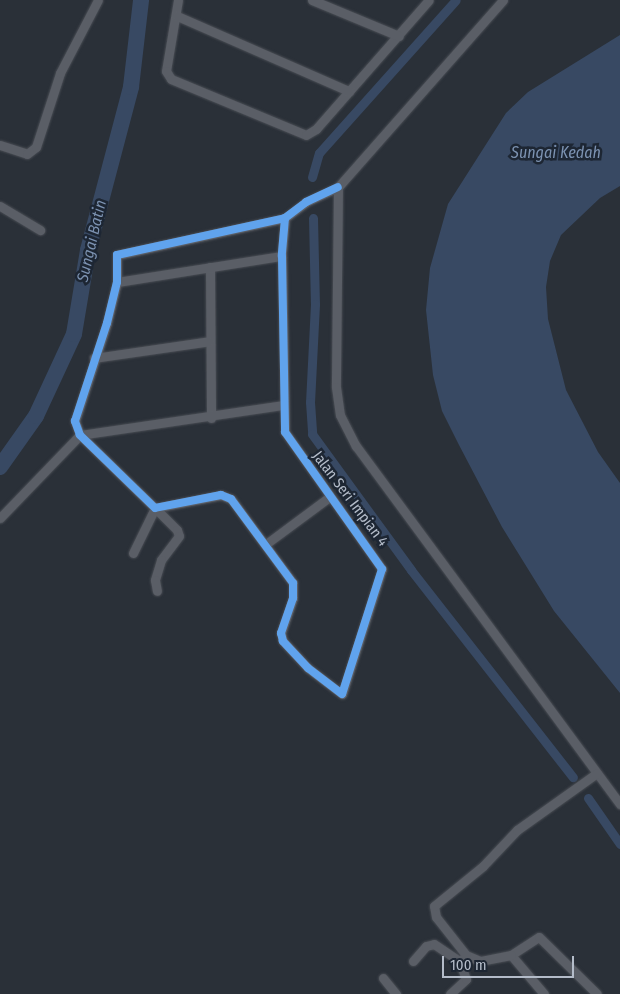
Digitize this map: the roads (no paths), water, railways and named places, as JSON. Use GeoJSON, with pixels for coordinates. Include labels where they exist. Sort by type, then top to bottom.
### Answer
{"type":"FeatureCollection","features":[{"type":"Feature","properties":{"kind":"street"},"geometry":{"type":"LineString","coordinates":[[0,145],[27,154],[36,147],[60,73],[98,0]]}},
{"type":"Feature","properties":{"kind":"street"},"geometry":{"type":"LineString","coordinates":[[178,0],[177,16],[166,71],[171,79],[306,135],[316,129],[429,0]]}},
{"type":"Feature","properties":{"kind":"street"},"geometry":{"type":"LineString","coordinates":[[312,0],[399,36]]}},
{"type":"Feature","properties":{"kind":"street"},"geometry":{"type":"LineString","coordinates":[[157,590],[155,580],[161,560],[178,536],[177,530],[80,436],[76,428],[76,415],[117,282],[117,255],[285,218],[306,202],[338,187],[503,0]]}},
{"type":"Feature","properties":{"kind":"street"},"geometry":{"type":"LineString","coordinates":[[177,16],[349,91]]}},
{"type":"Feature","properties":{"kind":"street"},"geometry":{"type":"LineString","coordinates":[[338,187],[336,387],[340,415],[347,430],[620,804]]}},
{"type":"Feature","properties":{"kind":"street"},"geometry":{"type":"LineString","coordinates":[[0,206],[40,230]]}},
{"type":"Feature","properties":{"kind":"street","name":"Jalan Seri Impian 4"},"geometry":{"type":"LineString","coordinates":[[266,544],[293,583],[294,590],[281,637],[308,668],[338,694],[346,689],[382,568],[328,498],[285,432],[283,405],[282,256],[285,218]]}},
{"type":"Feature","properties":{"kind":"street"},"geometry":{"type":"LineString","coordinates":[[117,282],[282,256]]}},
{"type":"Feature","properties":{"kind":"street"},"geometry":{"type":"LineString","coordinates":[[210,267],[210,418]]}},
{"type":"Feature","properties":{"kind":"street"},"geometry":{"type":"LineString","coordinates":[[94,358],[210,341]]}},
{"type":"Feature","properties":{"kind":"street"},"geometry":{"type":"LineString","coordinates":[[0,518],[80,436],[210,418],[283,405]]}},
{"type":"Feature","properties":{"kind":"street"},"geometry":{"type":"LineString","coordinates":[[155,508],[227,496],[266,544],[328,498]]}},
{"type":"Feature","properties":{"kind":"street"},"geometry":{"type":"LineString","coordinates":[[133,553],[155,508]]}},
{"type":"Feature","properties":{"kind":"street"},"geometry":{"type":"LineString","coordinates":[[450,994],[467,976],[462,958],[436,917],[434,906],[483,866],[517,830],[597,773]]}},
{"type":"Feature","properties":{"kind":"street"},"geometry":{"type":"LineString","coordinates":[[413,962],[426,946],[434,944],[462,958],[480,961],[511,954],[539,937],[597,994]]}},
{"type":"Feature","properties":{"kind":"street"},"geometry":{"type":"LineString","coordinates":[[511,954],[544,994]]}},
{"type":"Feature","properties":{"kind":"street"},"geometry":{"type":"LineString","coordinates":[[383,978],[396,994]]}},
{"type":"Feature","properties":{"kind":"water","name":"Sungai Kedah"},"geometry":{"type":"Polygon","coordinates":[[[620,35],[620,186],[600,198],[561,235],[550,261],[546,287],[548,319],[566,390],[598,452],[620,483],[620,693],[554,611],[502,527],[459,445],[442,411],[433,375],[426,310],[430,268],[448,204],[506,113],[528,92],[620,35]]]}},
{"type":"Feature","properties":{"kind":"waterway","name":"Sungai Batin"},"geometry":{"type":"LineString","coordinates":[[0,467],[36,416],[74,334],[88,250],[131,87],[141,0]]}},
{"type":"Feature","properties":{"kind":"waterway"},"geometry":{"type":"LineString","coordinates":[[312,177],[319,153],[456,0]]}},
{"type":"Feature","properties":{"kind":"waterway"},"geometry":{"type":"LineString","coordinates":[[313,218],[315,304],[310,402],[312,434],[411,570],[573,777]]}},
{"type":"Feature","properties":{"kind":"waterway"},"geometry":{"type":"LineString","coordinates":[[588,798],[620,844]]}}]}
